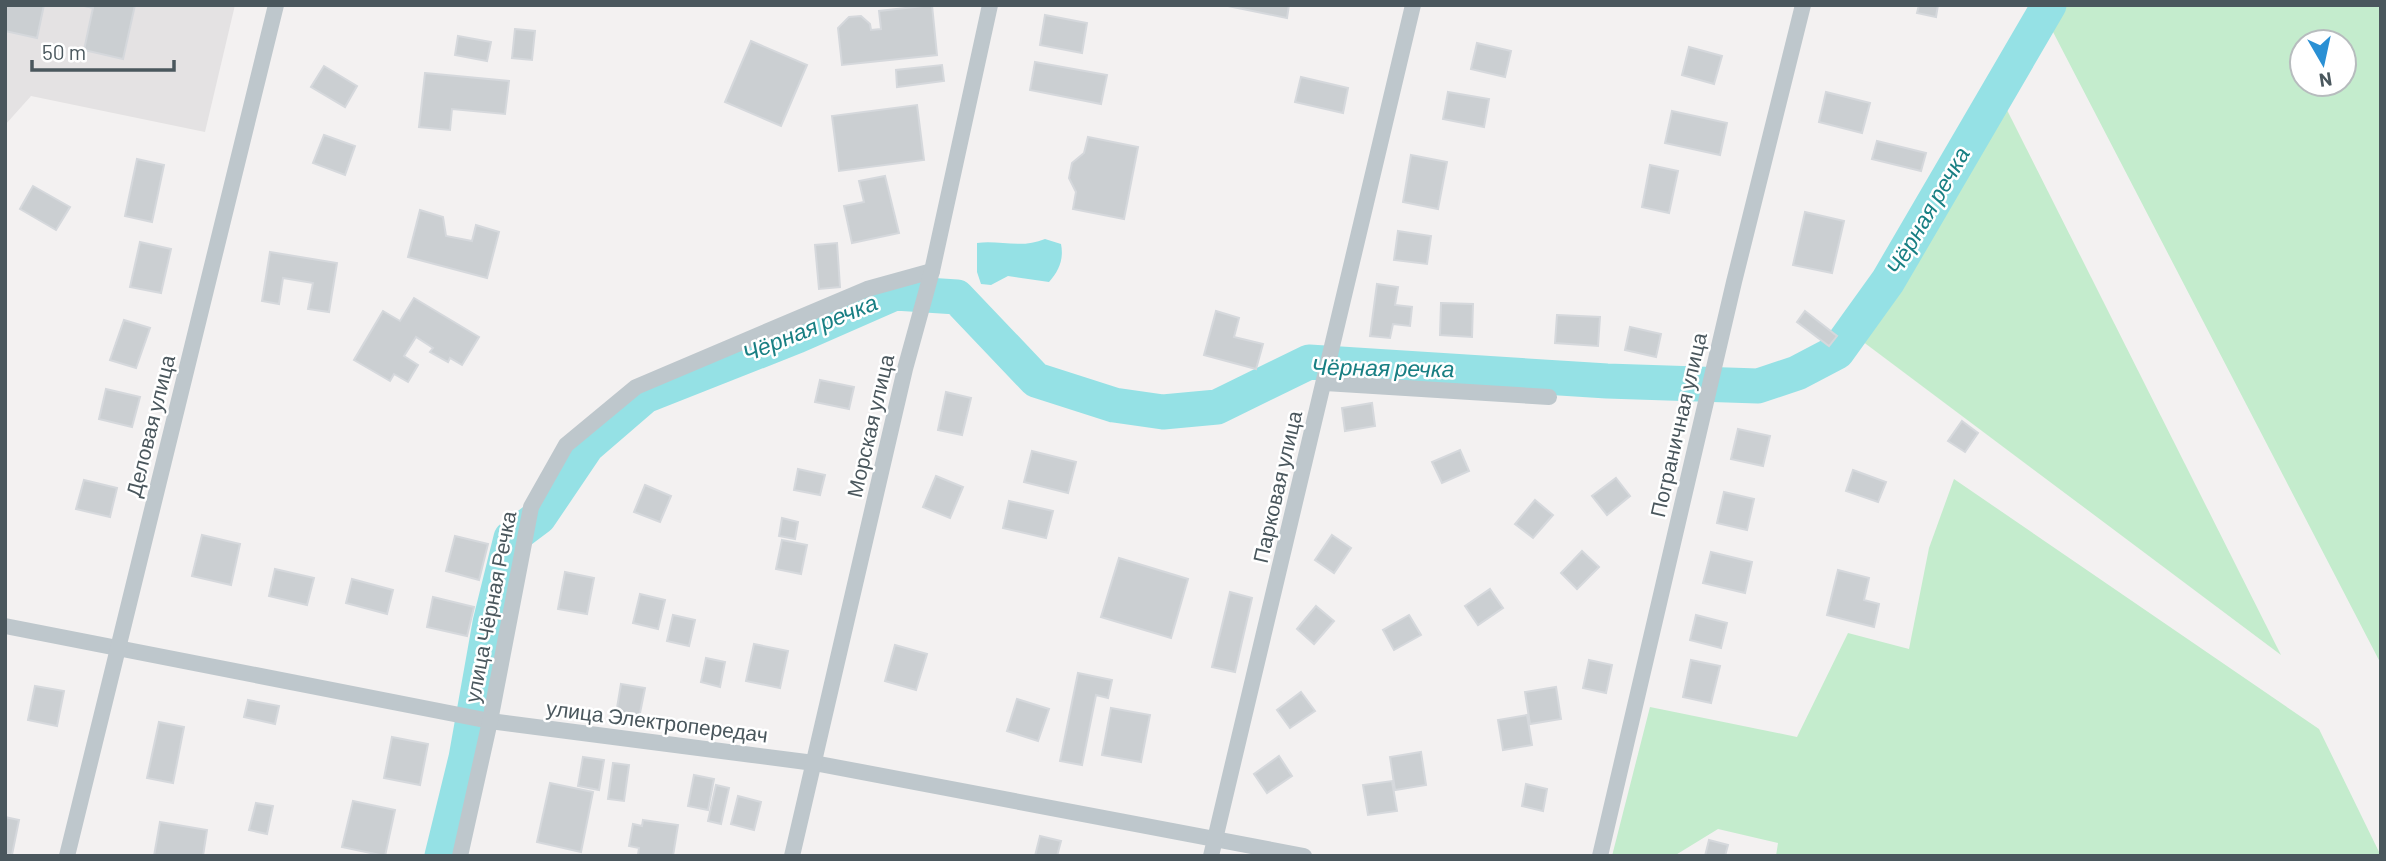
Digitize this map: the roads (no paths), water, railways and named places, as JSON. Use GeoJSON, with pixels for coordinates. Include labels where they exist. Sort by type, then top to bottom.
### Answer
{"type":"FeatureCollection","features":[{"type":"Feature","properties":{"kind":"street","name":"Деловая улица"},"geometry":{"type":"LineString","coordinates":[[67,856],[276,5]]}},
{"type":"Feature","properties":{"kind":"street","name":"Морская улица"},"geometry":{"type":"LineString","coordinates":[[792,856],[905,369],[922,314],[989,5]]}},
{"type":"Feature","properties":{"kind":"street","name":"Парковая улица"},"geometry":{"type":"LineString","coordinates":[[1211,856],[1413,5]]}},
{"type":"Feature","properties":{"kind":"street","name":"Пограничная улица"},"geometry":{"type":"LineString","coordinates":[[1600,856],[1711,377],[1803,5]]}},
{"type":"Feature","properties":{"kind":"street","name":"улица Чёрная Речка"},"geometry":{"type":"LineString","coordinates":[[460,856],[490,721],[531,507],[566,445],[636,387],[867,289],[931,274]]}},
{"type":"Feature","properties":{"kind":"street"},"geometry":{"type":"LineString","coordinates":[[1325,380],[1549,397]]}},
{"type":"Feature","properties":{"kind":"street","name":"улица Электропередач"},"geometry":{"type":"LineString","coordinates":[[5,626],[119,646],[490,721],[814,763],[1304,856]]}},
{"type":"Feature","properties":{"kind":"water"},"geometry":{"type":"Polygon","coordinates":[[[1045,239],[1061,244],[1062,249],[1060,264],[1049,282],[1008,276],[991,285],[981,284],[977,272],[977,243],[1019,244],[1045,239]]]}},
{"type":"Feature","properties":{"kind":"waterway","name":"Чёрная речка"},"geometry":{"type":"LineString","coordinates":[[442,856],[466,758],[490,623],[511,538],[539,517],[587,446],[645,396],[797,336],[895,293],[957,297],[1036,380],[1114,405],[1163,412],[1217,407],[1309,362],[1607,381],[1758,386],[1797,373],[1837,352],[1888,281],[2049,5]]}}]}
